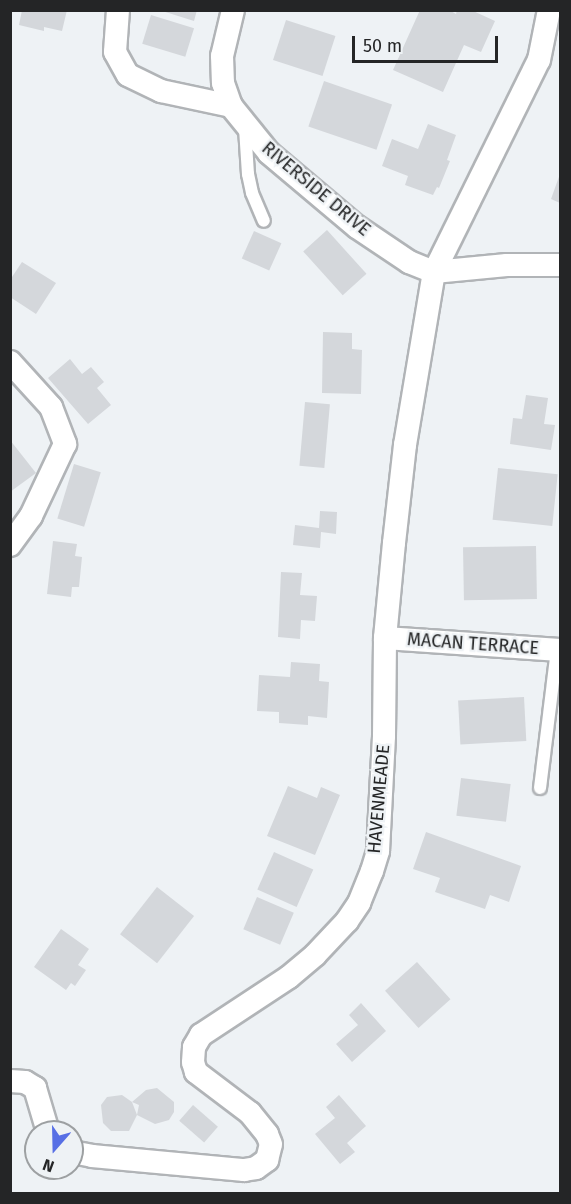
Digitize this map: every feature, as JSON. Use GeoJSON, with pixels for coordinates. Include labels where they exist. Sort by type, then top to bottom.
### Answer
{"type":"FeatureCollection","features":[{"type":"Feature","properties":{"kind":"street"},"geometry":{"type":"LineString","coordinates":[[118,10],[115,52],[128,75],[161,91],[238,115]]}},
{"type":"Feature","properties":{"kind":"street","name":"RIVERSIDE DRIVE"},"geometry":{"type":"LineString","coordinates":[[233,10],[222,56],[223,83],[238,115],[269,153],[357,227],[409,262],[434,272]]}},
{"type":"Feature","properties":{"kind":"street","name":"HAVENMEADE"},"geometry":{"type":"LineString","coordinates":[[84,1154],[244,1170],[256,1168],[267,1160],[271,1144],[267,1134],[250,1113],[196,1072],[193,1062],[194,1047],[201,1035],[290,977],[315,955],[347,921],[358,903],[378,851],[384,736],[385,638],[405,445],[434,272],[539,60],[549,10]]}},
{"type":"Feature","properties":{"kind":"street"},"geometry":{"type":"LineString","coordinates":[[434,272],[507,265],[561,266]]}},
{"type":"Feature","properties":{"kind":"street"},"geometry":{"type":"LineString","coordinates":[[10,362],[51,407],[65,444],[36,507],[10,545]]}},
{"type":"Feature","properties":{"kind":"street","name":"MACAN TERRACE"},"geometry":{"type":"LineString","coordinates":[[385,638],[559,650]]}},
{"type":"Feature","properties":{"kind":"street"},"geometry":{"type":"LineString","coordinates":[[10,1081],[25,1082],[35,1088],[44,1120]]}},
{"type":"Feature","properties":{"kind":"lane"},"geometry":{"type":"LineString","coordinates":[[238,115],[252,194],[264,221]]}},
{"type":"Feature","properties":{"kind":"lane"},"geometry":{"type":"LineString","coordinates":[[540,789],[559,650]]}},
{"type":"Feature","properties":{"kind":"building"},"geometry":{"type":"Polygon","coordinates":[[[22,10],[67,10],[62,31],[44,27],[44,31],[19,25],[22,10]]]}},
{"type":"Feature","properties":{"kind":"building"},"geometry":{"type":"Polygon","coordinates":[[[159,10],[197,10],[194,21],[159,10]]]}},
{"type":"Feature","properties":{"kind":"building"},"geometry":{"type":"Polygon","coordinates":[[[420,10],[449,10],[456,14],[457,10],[471,10],[495,21],[481,52],[464,45],[443,92],[393,70],[420,10]]]}},
{"type":"Feature","properties":{"kind":"building"},"geometry":{"type":"Polygon","coordinates":[[[151,15],[194,28],[185,57],[142,44],[151,15]]]}},
{"type":"Feature","properties":{"kind":"building"},"geometry":{"type":"Polygon","coordinates":[[[286,20],[335,36],[322,76],[273,60],[286,20]]]}},
{"type":"Feature","properties":{"kind":"building"},"geometry":{"type":"Polygon","coordinates":[[[324,81],[392,104],[376,150],[308,126],[324,81]]]}},
{"type":"Feature","properties":{"kind":"building"},"geometry":{"type":"Polygon","coordinates":[[[428,124],[456,135],[447,160],[450,161],[439,188],[437,187],[433,195],[405,185],[408,176],[382,166],[392,139],[418,149],[428,124]]]}},
{"type":"Feature","properties":{"kind":"building"},"geometry":{"type":"Polygon","coordinates":[[[560,174],[560,203],[551,199],[560,174]]]}},
{"type":"Feature","properties":{"kind":"building"},"geometry":{"type":"Polygon","coordinates":[[[327,230],[366,274],[343,295],[303,251],[327,230]]]}},
{"type":"Feature","properties":{"kind":"building"},"geometry":{"type":"Polygon","coordinates":[[[254,231],[281,243],[269,271],[242,258],[254,231]]]}},
{"type":"Feature","properties":{"kind":"building"},"geometry":{"type":"Polygon","coordinates":[[[22,262],[56,283],[36,314],[10,297],[10,280],[22,262]]]}},
{"type":"Feature","properties":{"kind":"building"},"geometry":{"type":"Polygon","coordinates":[[[323,332],[352,333],[352,349],[362,350],[361,394],[322,393],[323,332]]]}},
{"type":"Feature","properties":{"kind":"building"},"geometry":{"type":"Polygon","coordinates":[[[70,359],[82,374],[91,367],[104,382],[97,388],[111,405],[88,424],[48,378],[70,359]]]}},
{"type":"Feature","properties":{"kind":"building"},"geometry":{"type":"Polygon","coordinates":[[[526,395],[548,398],[544,424],[555,425],[551,450],[510,444],[513,418],[522,419],[526,395]]]}},
{"type":"Feature","properties":{"kind":"building"},"geometry":{"type":"Polygon","coordinates":[[[305,402],[330,404],[324,468],[299,466],[305,402]]]}},
{"type":"Feature","properties":{"kind":"building"},"geometry":{"type":"Polygon","coordinates":[[[10,440],[36,473],[10,492],[10,440]]]}},
{"type":"Feature","properties":{"kind":"building"},"geometry":{"type":"Polygon","coordinates":[[[74,464],[101,472],[84,527],[57,519],[74,464]]]}},
{"type":"Feature","properties":{"kind":"building"},"geometry":{"type":"Polygon","coordinates":[[[498,468],[558,474],[552,526],[493,520],[498,468]]]}},
{"type":"Feature","properties":{"kind":"building"},"geometry":{"type":"Polygon","coordinates":[[[320,511],[337,512],[336,534],[321,532],[320,548],[293,545],[295,525],[319,528],[320,511]]]}},
{"type":"Feature","properties":{"kind":"building"},"geometry":{"type":"Polygon","coordinates":[[[53,541],[77,544],[75,556],[82,557],[79,587],[72,587],[71,597],[47,594],[53,541]]]}},
{"type":"Feature","properties":{"kind":"building"},"geometry":{"type":"Polygon","coordinates":[[[536,546],[537,599],[464,600],[463,547],[536,546]]]}},
{"type":"Feature","properties":{"kind":"building"},"geometry":{"type":"Polygon","coordinates":[[[281,572],[302,573],[300,595],[317,596],[315,621],[301,620],[300,639],[278,637],[281,572]]]}},
{"type":"Feature","properties":{"kind":"building"},"geometry":{"type":"Polygon","coordinates":[[[291,662],[320,664],[319,681],[329,682],[327,718],[308,716],[308,725],[279,723],[279,712],[257,711],[259,675],[290,677],[291,662]]]}},
{"type":"Feature","properties":{"kind":"building"},"geometry":{"type":"Polygon","coordinates":[[[524,697],[526,741],[460,744],[458,700],[524,697]]]}},
{"type":"Feature","properties":{"kind":"building"},"geometry":{"type":"Polygon","coordinates":[[[461,778],[511,784],[506,822],[456,816],[461,778]]]}},
{"type":"Feature","properties":{"kind":"building"},"geometry":{"type":"Polygon","coordinates":[[[288,786],[317,798],[321,787],[340,795],[315,855],[267,836],[288,786]]]}},
{"type":"Feature","properties":{"kind":"building"},"geometry":{"type":"Polygon","coordinates":[[[426,832],[521,866],[509,902],[490,895],[485,909],[435,892],[440,878],[413,869],[426,832]]]}},
{"type":"Feature","properties":{"kind":"building"},"geometry":{"type":"Polygon","coordinates":[[[274,852],[313,869],[297,907],[257,889],[274,852]]]}},
{"type":"Feature","properties":{"kind":"building"},"geometry":{"type":"Polygon","coordinates":[[[157,887],[194,916],[157,963],[120,934],[157,887]]]}},
{"type":"Feature","properties":{"kind":"building"},"geometry":{"type":"Polygon","coordinates":[[[257,897],[294,913],[280,945],[243,929],[257,897]]]}},
{"type":"Feature","properties":{"kind":"building"},"geometry":{"type":"Polygon","coordinates":[[[61,929],[89,949],[78,965],[86,970],[75,986],[71,983],[66,990],[34,967],[61,929]]]}},
{"type":"Feature","properties":{"kind":"building"},"geometry":{"type":"Polygon","coordinates":[[[417,962],[450,999],[419,1028],[385,991],[417,962]]]}},
{"type":"Feature","properties":{"kind":"building"},"geometry":{"type":"Polygon","coordinates":[[[361,1003],[386,1031],[352,1062],[336,1044],[358,1025],[349,1015],[361,1003]]]}},
{"type":"Feature","properties":{"kind":"building"},"geometry":{"type":"Polygon","coordinates":[[[157,1088],[174,1102],[174,1112],[169,1120],[155,1124],[137,1115],[139,1105],[132,1102],[146,1090],[157,1088]]]}},
{"type":"Feature","properties":{"kind":"building"},"geometry":{"type":"Polygon","coordinates":[[[122,1095],[132,1102],[137,1115],[129,1131],[111,1131],[103,1123],[101,1105],[107,1097],[122,1095]]]}},
{"type":"Feature","properties":{"kind":"building"},"geometry":{"type":"Polygon","coordinates":[[[339,1095],[366,1126],[347,1143],[355,1152],[340,1164],[315,1134],[335,1118],[326,1107],[339,1095]]]}},
{"type":"Feature","properties":{"kind":"building"},"geometry":{"type":"Polygon","coordinates":[[[193,1105],[218,1127],[204,1142],[179,1121],[193,1105]]]}}]}
